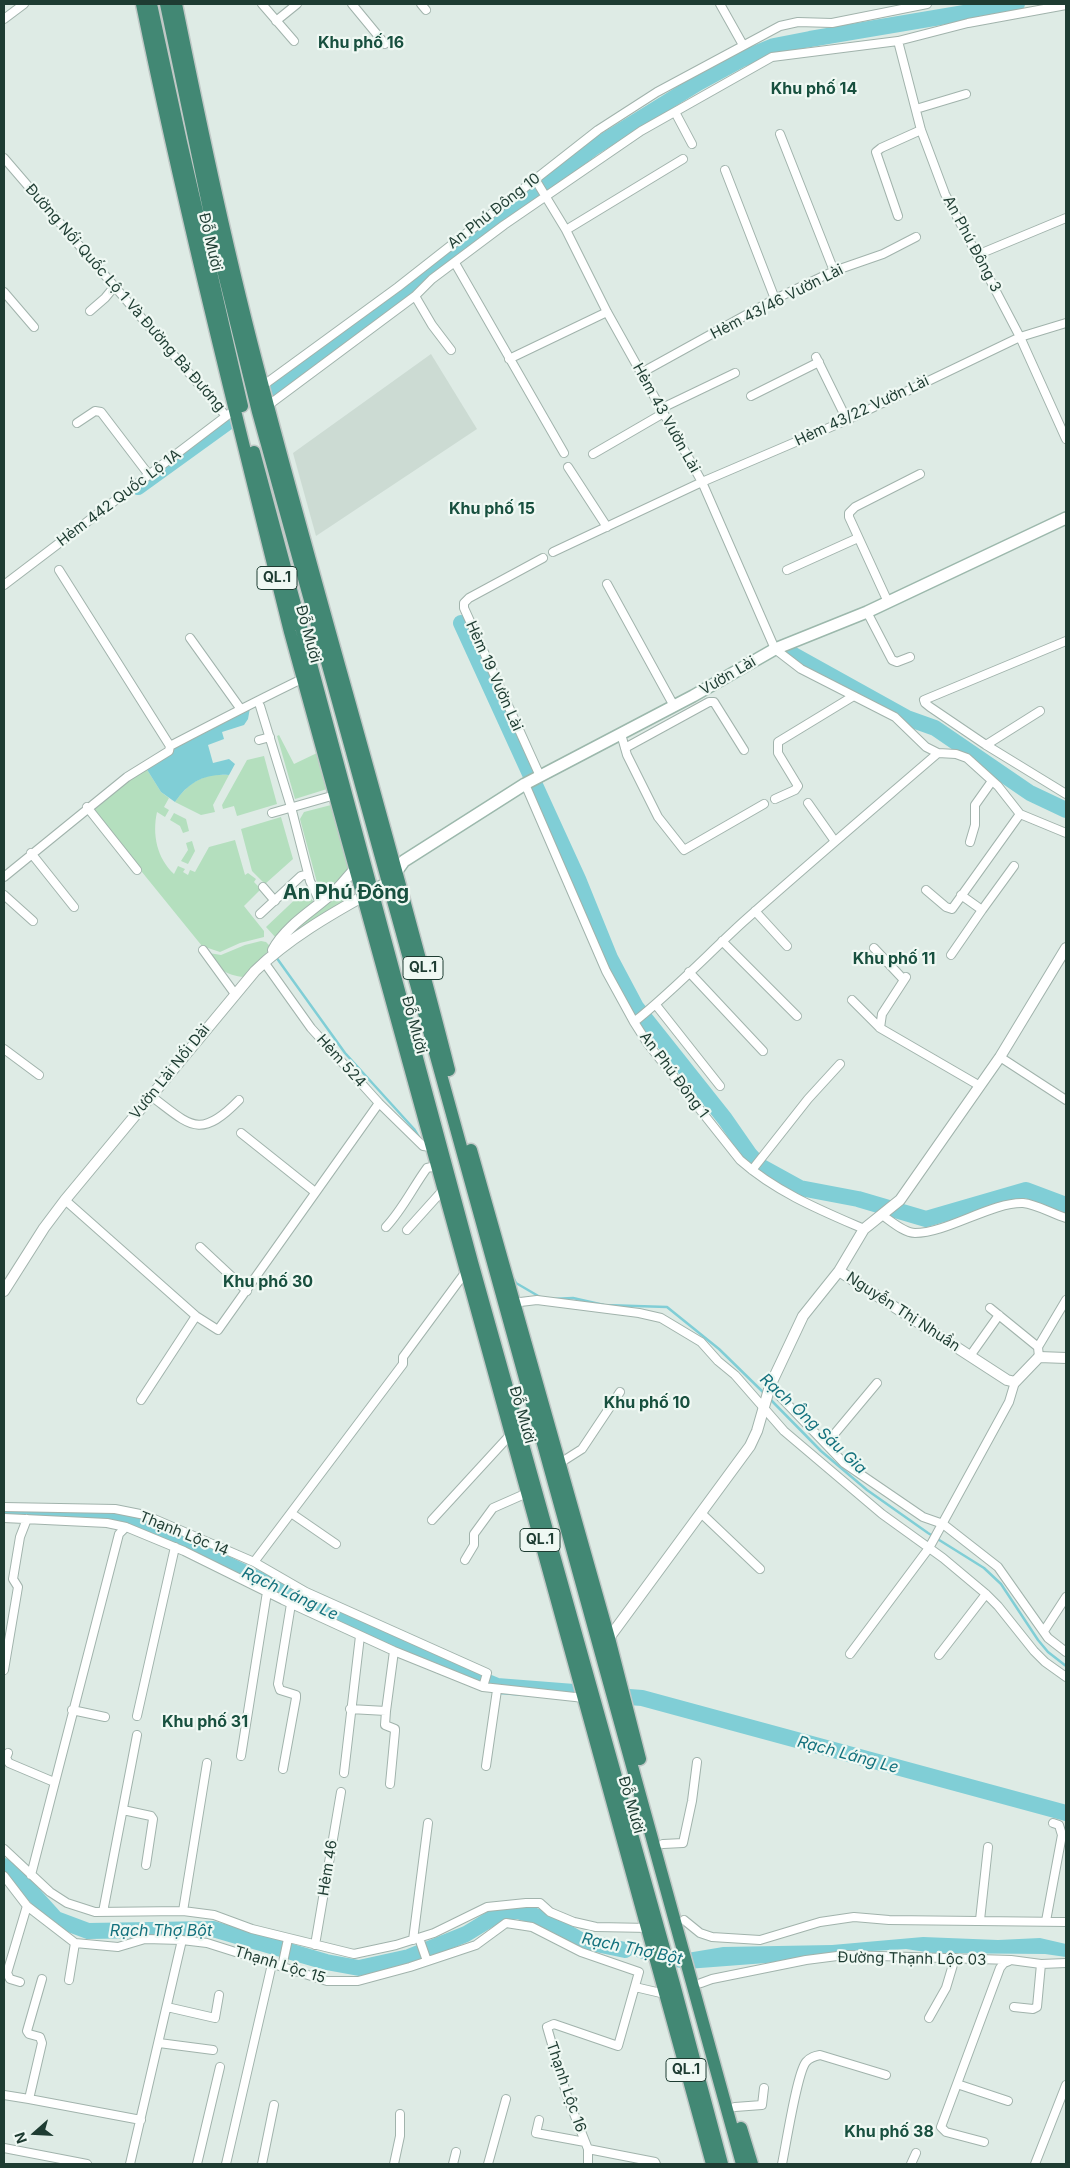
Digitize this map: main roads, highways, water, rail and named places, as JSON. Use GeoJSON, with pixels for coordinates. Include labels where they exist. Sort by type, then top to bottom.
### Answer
{"type":"FeatureCollection","features":[{"type":"Feature","properties":{"kind":"highway","name":"Đỗ Mười"},"geometry":{"type":"LineString","coordinates":[[142,4],[178,175],[234,410],[335,795],[361,869]]}},
{"type":"Feature","properties":{"kind":"highway","name":"Đỗ Mười"},"geometry":{"type":"LineString","coordinates":[[152,4],[234,410],[651,1930]]}},
{"type":"Feature","properties":{"kind":"highway","name":"Đỗ Mười"},"geometry":{"type":"LineString","coordinates":[[166,4],[216,242],[258,389]]}},
{"type":"Feature","properties":{"kind":"highway","name":"Đỗ Mười"},"geometry":{"type":"LineString","coordinates":[[176,4],[200,125],[263,409],[393,868],[510,1304],[682,1925]]}},
{"type":"Feature","properties":{"kind":"highway","name":"Đỗ Mười"},"geometry":{"type":"LineString","coordinates":[[368,893],[436,1166],[469,1267],[527,1493],[651,1930]]}},
{"type":"Feature","properties":{"kind":"highway","name":"Đỗ Mười"},"geometry":{"type":"LineString","coordinates":[[510,1304],[560,1464],[604,1641],[663,1844],[682,1925]]}},
{"type":"Feature","properties":{"kind":"highway","name":"QL.1"},"geometry":{"type":"LineString","coordinates":[[682,1925],[752,2164]]}},
{"type":"Feature","properties":{"kind":"highway","name":"QL.1"},"geometry":{"type":"LineString","coordinates":[[651,1930],[661,1975],[669,1989],[712,2164]]}},
{"type":"Feature","properties":{"kind":"highway","name":"QL.1"},"geometry":{"type":"LineString","coordinates":[[651,1930],[722,2164]]}},
{"type":"Feature","properties":{"kind":"highway","name":"QL.1"},"geometry":{"type":"LineString","coordinates":[[698,1980],[742,2164]]}},
{"type":"Feature","properties":{"kind":"main road","name":"Vườn Lài"},"geometry":{"type":"LineString","coordinates":[[368,893],[393,868],[533,780],[674,706],[775,649],[867,612],[1066,518]]}},
{"type":"Feature","properties":{"kind":"main road","name":"Vườn Lài"},"geometry":{"type":"LineString","coordinates":[[361,869],[393,868]]}},
{"type":"Feature","properties":{"kind":"water"},"geometry":{"type":"Polygon","coordinates":[[[250,708],[248,719],[244,725],[222,732],[224,739],[208,745],[213,763],[229,759],[235,764],[229,775],[205,777],[198,780],[186,789],[175,802],[161,792],[146,768],[172,752],[177,746],[250,708]]]}},
{"type":"Feature","properties":{"kind":"water"},"geometry":{"type":"Polygon","coordinates":[[[923,1937],[998,1940],[1040,1938],[1066,1944],[1066,1957],[1045,1954],[932,1953],[906,1949],[856,1952],[819,1959],[687,1969],[657,1964],[605,1946],[687,1953],[723,1947],[832,1945],[923,1937]]]}},
{"type":"Feature","properties":{"kind":"waterway"},"geometry":{"type":"LineString","coordinates":[[268,393],[593,148],[698,83],[742,59],[774,46],[1017,4]]}},
{"type":"Feature","properties":{"kind":"waterway"},"geometry":{"type":"LineString","coordinates":[[138,487],[228,422]]}},
{"type":"Feature","properties":{"kind":"waterway"},"geometry":{"type":"LineString","coordinates":[[461,623],[578,879],[610,958],[636,1007],[760,1166],[800,1188],[858,1199],[926,1219],[1026,1190],[1066,1205]]}},
{"type":"Feature","properties":{"kind":"waterway"},"geometry":{"type":"LineString","coordinates":[[790,653],[907,718],[935,728],[1030,793],[1066,810]]}},
{"type":"Feature","properties":{"kind":"waterway"},"geometry":{"type":"LineString","coordinates":[[276,957],[345,1053],[414,1129],[420,1139]]}},
{"type":"Feature","properties":{"kind":"waterway","name":"Rạch Ông Sáu Gia"},"geometry":{"type":"LineString","coordinates":[[514,1279],[516,1283],[540,1297]]}},
{"type":"Feature","properties":{"kind":"waterway","name":"Rạch Ông Sáu Gia"},"geometry":{"type":"LineString","coordinates":[[552,1299],[573,1298],[604,1305],[667,1307],[719,1349],[765,1394]]}},
{"type":"Feature","properties":{"kind":"waterway","name":"Rạch Ông Sáu Gia"},"geometry":{"type":"LineString","coordinates":[[769,1398],[821,1451],[867,1490],[928,1533],[984,1568],[1001,1584],[1048,1652],[1066,1666]]}},
{"type":"Feature","properties":{"kind":"waterway","name":"Rạch Láng Le"},"geometry":{"type":"LineString","coordinates":[[4,1513],[105,1515],[138,1522],[391,1642],[497,1686],[574,1692]]}},
{"type":"Feature","properties":{"kind":"waterway","name":"Rạch Láng Le"},"geometry":{"type":"LineString","coordinates":[[629,1697],[642,1698],[1066,1813]]}},
{"type":"Feature","properties":{"kind":"waterway","name":"Rạch Thợ Bột"},"geometry":{"type":"LineString","coordinates":[[4,1866],[28,1888],[56,1919],[88,1931],[213,1929],[326,1962],[359,1968],[409,1957],[466,1934],[497,1915],[518,1911],[542,1918],[582,1941],[625,1950]]}},
{"type":"Feature","properties":{"kind":"district","name":"Khu phố 16"},"geometry":{"type":"Point","coordinates":[361,43]}},
{"type":"Feature","properties":{"kind":"district","name":"Khu phố 14"},"geometry":{"type":"Point","coordinates":[814,89]}},
{"type":"Feature","properties":{"kind":"district","name":"Khu phố 15"},"geometry":{"type":"Point","coordinates":[492,509]}},
{"type":"Feature","properties":{"kind":"district","name":"An Phú Đông"},"geometry":{"type":"Point","coordinates":[346,893]}},
{"type":"Feature","properties":{"kind":"district","name":"Khu phố 11"},"geometry":{"type":"Point","coordinates":[894,959]}},
{"type":"Feature","properties":{"kind":"district","name":"Khu phố 30"},"geometry":{"type":"Point","coordinates":[268,1282]}},
{"type":"Feature","properties":{"kind":"district","name":"Khu phố 10"},"geometry":{"type":"Point","coordinates":[647,1403]}},
{"type":"Feature","properties":{"kind":"district","name":"Khu phố 31"},"geometry":{"type":"Point","coordinates":[205,1722]}},
{"type":"Feature","properties":{"kind":"district","name":"Khu phố 38"},"geometry":{"type":"Point","coordinates":[889,2132]}}]}
